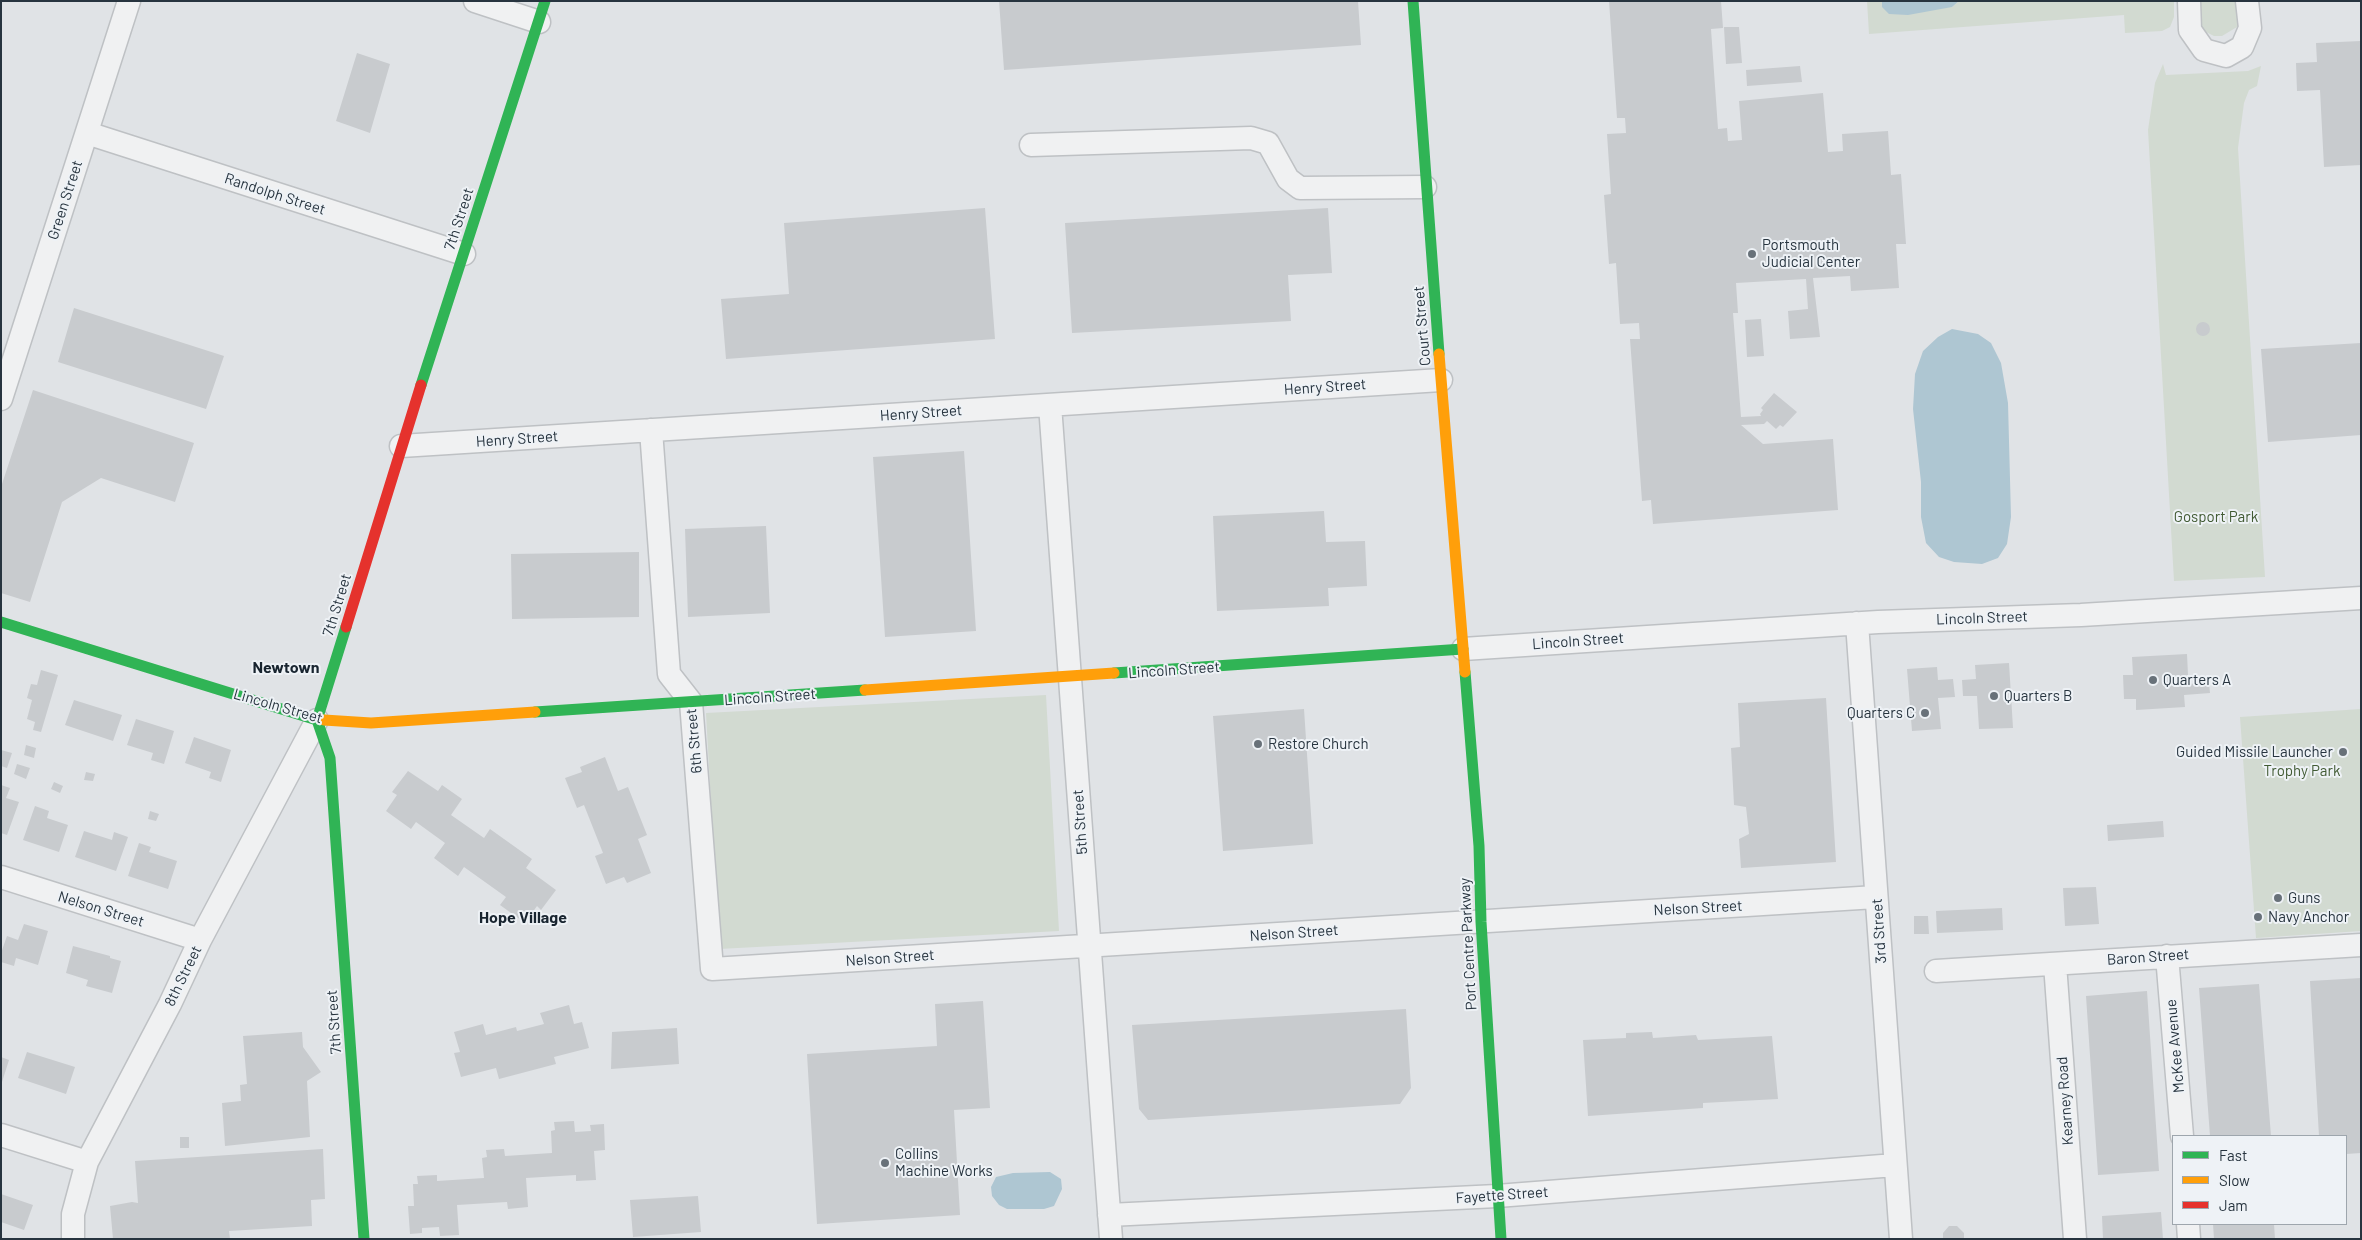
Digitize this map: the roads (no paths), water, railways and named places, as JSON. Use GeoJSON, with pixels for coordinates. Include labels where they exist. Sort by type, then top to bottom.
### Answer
{"type":"FeatureCollection","features":[{"type":"Feature","properties":{"kind":"street","name":"Green Street"},"geometry":{"type":"LineString","coordinates":[[1,399],[129,1]]}},
{"type":"Feature","properties":{"kind":"street"},"geometry":{"type":"LineString","coordinates":[[476,1],[542,12]]}},
{"type":"Feature","properties":{"kind":"street","name":"Court Street"},"geometry":{"type":"LineString","coordinates":[[1413,1],[1425,187],[1463,649]]}},
{"type":"Feature","properties":{"kind":"street"},"geometry":{"type":"LineString","coordinates":[[2188,1],[2190,30],[2204,50],[2226,56],[2242,47],[2250,28],[2247,1]]}},
{"type":"Feature","properties":{"kind":"street","name":"7th Street"},"geometry":{"type":"LineString","coordinates":[[364,1239],[330,758],[317,720],[401,446],[542,12]]}},
{"type":"Feature","properties":{"kind":"street","name":"Randolph Street"},"geometry":{"type":"LineString","coordinates":[[87,133],[464,254]]}},
{"type":"Feature","properties":{"kind":"street"},"geometry":{"type":"LineString","coordinates":[[1031,145],[1251,138],[1268,143],[1288,179],[1300,188],[1425,187]]}},
{"type":"Feature","properties":{"kind":"street","name":"Henry Street"},"geometry":{"type":"LineString","coordinates":[[401,446],[1441,380]]}},
{"type":"Feature","properties":{"kind":"street","name":"5th Street"},"geometry":{"type":"LineString","coordinates":[[1050,405],[1111,1239]]}},
{"type":"Feature","properties":{"kind":"street","name":"6th Street"},"geometry":{"type":"LineString","coordinates":[[651,430],[669,674],[691,702],[712,969]]}},
{"type":"Feature","properties":{"kind":"street","name":"Lincoln Street"},"geometry":{"type":"LineString","coordinates":[[1,622],[317,720],[371,723],[1857,623],[2081,615],[2361,598]]}},
{"type":"Feature","properties":{"kind":"street","name":"3rd Street"},"geometry":{"type":"LineString","coordinates":[[1857,623],[1900,1239]]}},
{"type":"Feature","properties":{"kind":"street","name":"Port Centre Parkway"},"geometry":{"type":"LineString","coordinates":[[1463,649],[1479,846],[1480,922],[1501,1239]]}},
{"type":"Feature","properties":{"kind":"street","name":"8th Street"},"geometry":{"type":"LineString","coordinates":[[73,1239],[73,1214],[87,1162],[170,1004],[200,940],[317,720]]}},
{"type":"Feature","properties":{"kind":"street","name":"Nelson Street"},"geometry":{"type":"LineString","coordinates":[[1,877],[200,940]]}},
{"type":"Feature","properties":{"kind":"street","name":"Nelson Street"},"geometry":{"type":"LineString","coordinates":[[712,969],[1876,897]]}},
{"type":"Feature","properties":{"kind":"street","name":"Baron Street"},"geometry":{"type":"LineString","coordinates":[[1936,971],[2361,946]]}},
{"type":"Feature","properties":{"kind":"street","name":"McKee Avenue"},"geometry":{"type":"LineString","coordinates":[[2167,956],[2182,1135]]}},
{"type":"Feature","properties":{"kind":"street","name":"Kearney Road"},"geometry":{"type":"LineString","coordinates":[[2055,964],[2075,1239]]}},
{"type":"Feature","properties":{"kind":"street"},"geometry":{"type":"LineString","coordinates":[[1,1135],[87,1162]]}},
{"type":"Feature","properties":{"kind":"street","name":"Fayette Street"},"geometry":{"type":"LineString","coordinates":[[1109,1215],[1497,1196],[1895,1165]]}},
{"type":"Feature","properties":{"kind":"street"},"geometry":{"type":"LineString","coordinates":[[2188,1225],[2189,1239]]}},
{"type":"Feature","properties":{"kind":"water"},"geometry":{"type":"Polygon","coordinates":[[[1882,1],[1959,1],[1952,7],[1908,15],[1889,14],[1882,7],[1882,1]]]}},
{"type":"Feature","properties":{"kind":"water"},"geometry":{"type":"Polygon","coordinates":[[[1952,329],[1978,334],[1991,343],[2001,363],[2008,403],[2011,517],[2007,544],[1998,558],[1982,564],[1954,562],[1939,557],[1926,543],[1921,517],[1921,482],[1913,409],[1915,374],[1923,351],[1938,337],[1952,329]]]}},
{"type":"Feature","properties":{"kind":"water"},"geometry":{"type":"Polygon","coordinates":[[[1050,1172],[1061,1179],[1062,1189],[1054,1206],[1044,1209],[1007,1209],[999,1205],[992,1196],[991,1187],[996,1177],[1013,1173],[1050,1172]]]}},
{"type":"Feature","properties":{"kind":"place","name":"Portsmouth Judicial Center"},"geometry":{"type":"Point","coordinates":[1752,254]}},
{"type":"Feature","properties":{"kind":"place","name":"Quarters A"},"geometry":{"type":"Point","coordinates":[2153,680]}},
{"type":"Feature","properties":{"kind":"place","name":"Quarters B"},"geometry":{"type":"Point","coordinates":[1994,696]}},
{"type":"Feature","properties":{"kind":"place","name":"Quarters C"},"geometry":{"type":"Point","coordinates":[1925,713]}},
{"type":"Feature","properties":{"kind":"place","name":"Restore Church"},"geometry":{"type":"Point","coordinates":[1258,744]}},
{"type":"Feature","properties":{"kind":"place","name":"Guided Missile Launcher"},"geometry":{"type":"Point","coordinates":[2343,752]}},
{"type":"Feature","properties":{"kind":"place","name":"Guns"},"geometry":{"type":"Point","coordinates":[2278,898]}},
{"type":"Feature","properties":{"kind":"place","name":"Navy Anchor"},"geometry":{"type":"Point","coordinates":[2258,917]}},
{"type":"Feature","properties":{"kind":"place","name":"Collins Machine Works"},"geometry":{"type":"Point","coordinates":[885,1163]}},
{"type":"Feature","properties":{"kind":"district","name":"Newtown"},"geometry":{"type":"Point","coordinates":[286,668]}},
{"type":"Feature","properties":{"kind":"district","name":"Hope Village"},"geometry":{"type":"Point","coordinates":[523,918]}},
{"type":"Feature","properties":{"kind":"park label","name":"Gosport Park"},"geometry":{"type":"Point","coordinates":[2216,517]}},
{"type":"Feature","properties":{"kind":"park label","name":"Trophy Park"},"geometry":{"type":"Point","coordinates":[2302,771]}}]}
